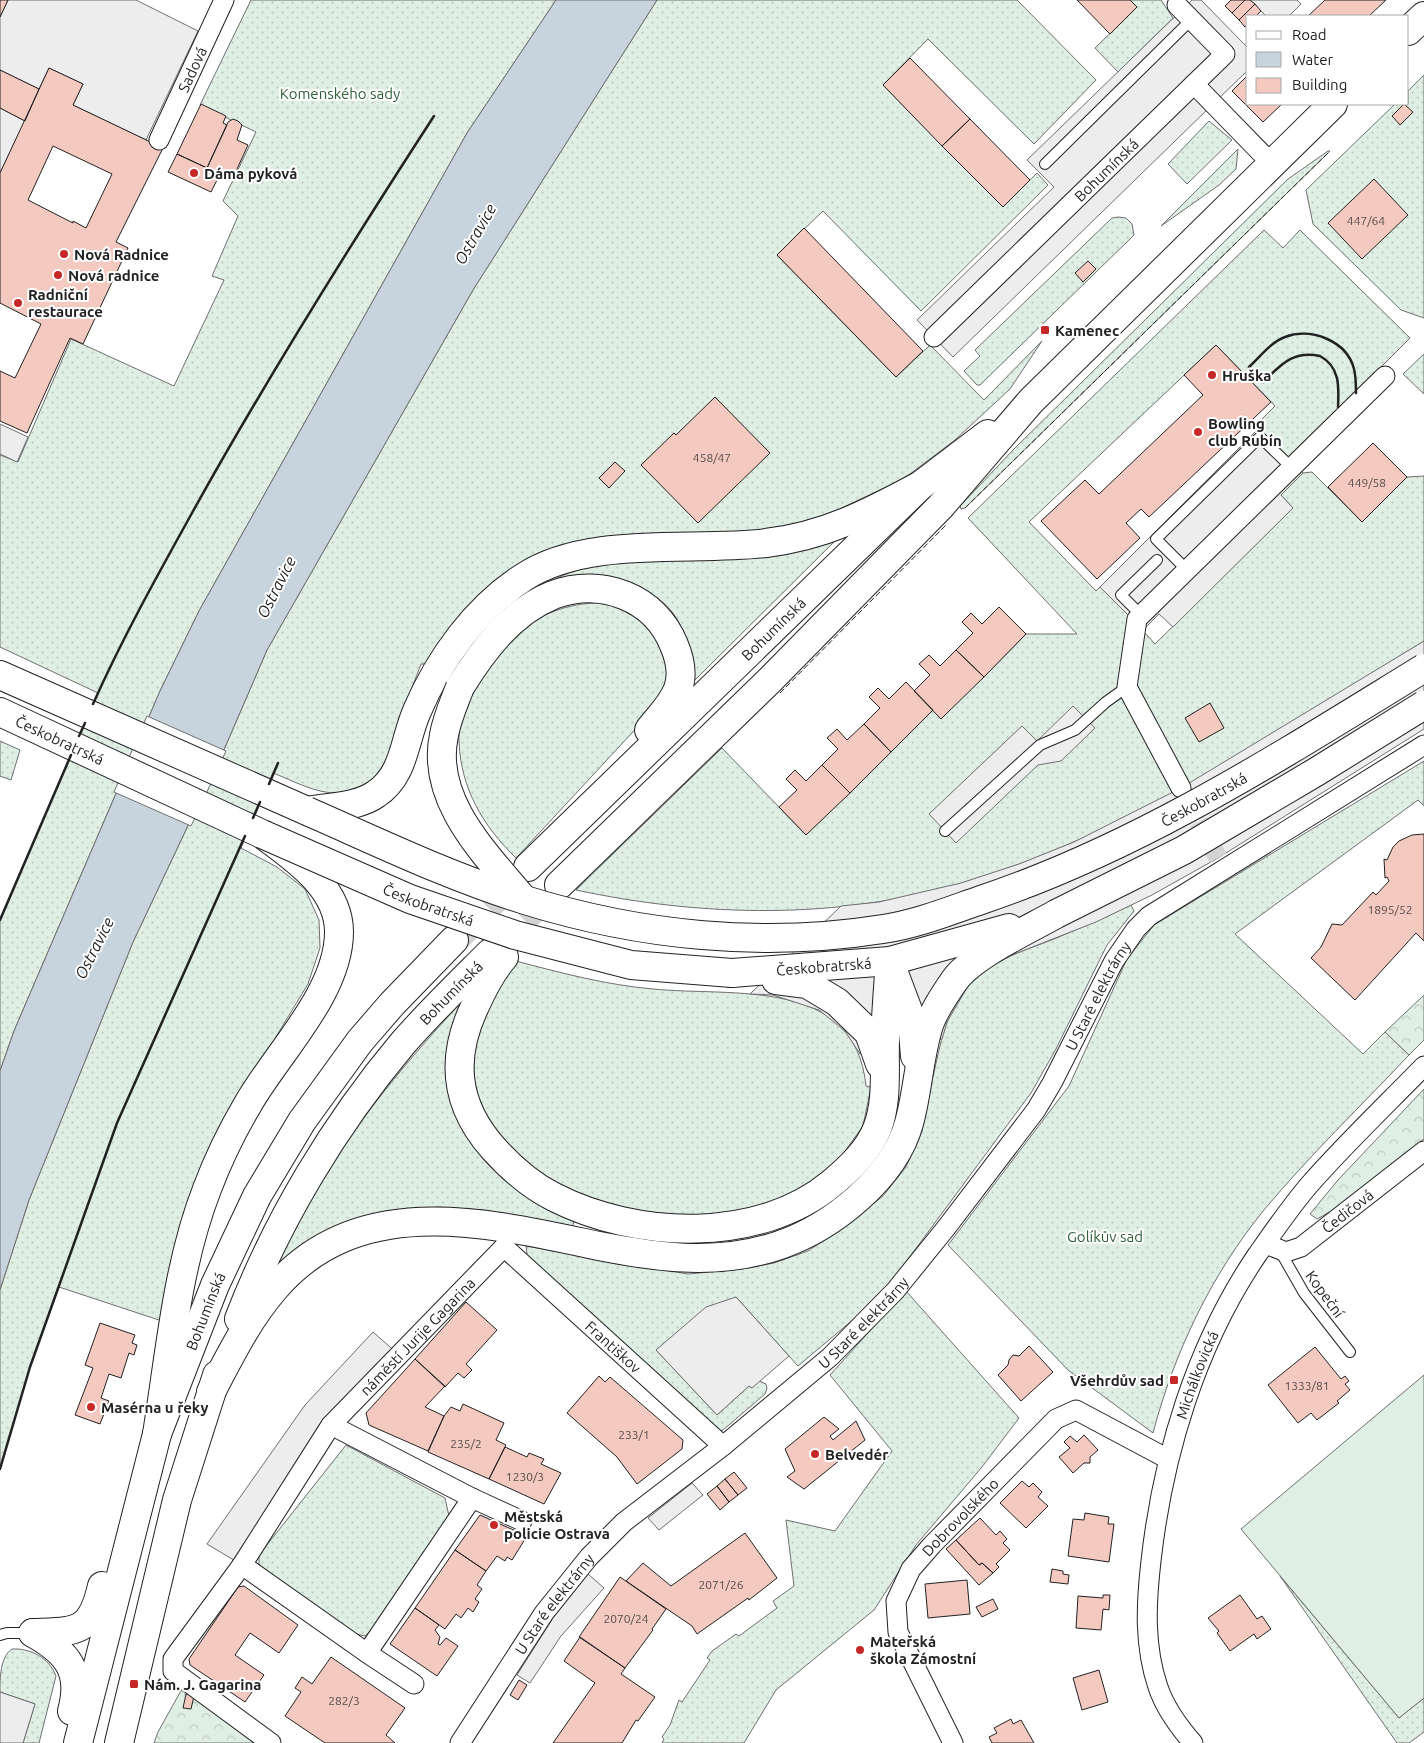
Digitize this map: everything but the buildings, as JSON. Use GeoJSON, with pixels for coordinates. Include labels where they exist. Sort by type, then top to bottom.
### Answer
{"type":"FeatureCollection","features":[{"type":"Feature","properties":{"kind":"main road"},"geometry":{"type":"LineString","coordinates":[[1409,30],[1424,16]]}},
{"type":"Feature","properties":{"kind":"main road","name":"Bohumínská"},"geometry":{"type":"LineString","coordinates":[[561,886],[594,851],[770,680],[941,506],[1031,401],[1332,105]]}},
{"type":"Feature","properties":{"kind":"main road","name":"Bohumínská"},"geometry":{"type":"LineString","coordinates":[[528,867],[920,485],[1031,401]]}},
{"type":"Feature","properties":{"kind":"main road"},"geometry":{"type":"LineString","coordinates":[[307,811],[364,800],[377,794],[388,784],[400,764],[416,712],[437,672],[464,633],[491,603],[526,576],[555,562],[576,556],[606,552],[732,546],[792,539],[846,524],[920,485]]}},
{"type":"Feature","properties":{"kind":"main road"},"geometry":{"type":"LineString","coordinates":[[524,900],[471,835],[449,794],[442,760],[443,742],[460,687],[475,661],[494,639],[523,613],[552,596],[584,589],[612,592],[639,602],[660,619],[670,636],[678,656],[680,666],[678,689],[665,710],[571,826]]}},
{"type":"Feature","properties":{"kind":"main road","name":"Českobratrská"},"geometry":{"type":"LineString","coordinates":[[0,675],[424,863],[524,900],[588,917],[674,932],[741,939],[810,936],[883,929],[914,923],[1035,882],[1166,820],[1303,742],[1424,668]]}},
{"type":"Feature","properties":{"kind":"main road","name":"Českobratrská"},"geometry":{"type":"LineString","coordinates":[[0,712],[262,834],[410,899],[515,935],[631,965],[732,973],[890,961],[1056,914],[1184,850],[1424,705]]}},
{"type":"Feature","properties":{"kind":"main road"},"geometry":{"type":"LineString","coordinates":[[157,1434],[181,1287],[196,1220],[220,1158],[260,1085],[322,990],[336,959],[339,930],[330,900],[317,880],[296,860],[262,834]]}},
{"type":"Feature","properties":{"kind":"main road"},"geometry":{"type":"LineString","coordinates":[[211,1392],[245,1328],[275,1287],[313,1255],[340,1239],[365,1230],[433,1220],[505,1237],[645,1255],[702,1260],[735,1256],[776,1246],[820,1227],[862,1195],[891,1159],[909,1126],[930,1023],[955,978],[980,957],[1056,914]]}},
{"type":"Feature","properties":{"kind":"main road","name":"Českobratrská"},"geometry":{"type":"LineString","coordinates":[[883,929],[890,961]]}},
{"type":"Feature","properties":{"kind":"main road","name":"Bohumínská"},"geometry":{"type":"LineString","coordinates":[[78,1743],[157,1434],[215,1284],[257,1196],[302,1120],[373,1026],[426,967],[454,940]]}},
{"type":"Feature","properties":{"kind":"main road","name":"Bohumínská"},"geometry":{"type":"LineString","coordinates":[[119,1743],[177,1500],[211,1392],[248,1296],[289,1212],[331,1142],[403,1043],[497,955],[491,973],[470,1016],[463,1038],[459,1064],[460,1084],[465,1104],[485,1138],[506,1163],[552,1196],[586,1211],[654,1226],[690,1228],[732,1225],[778,1215],[803,1204],[826,1188],[847,1170],[864,1151],[877,1130],[883,1107],[885,1080]]}},
{"type":"Feature","properties":{"kind":"main road"},"geometry":{"type":"LineString","coordinates":[[890,961],[912,1021],[917,1080]]}},
{"type":"Feature","properties":{"kind":"main road"},"geometry":{"type":"LineString","coordinates":[[885,1080],[886,1007],[890,961]]}},
{"type":"Feature","properties":{"kind":"main road"},"geometry":{"type":"LineString","coordinates":[[732,973],[807,984],[837,1002],[869,1033],[885,1080]]}},
{"type":"Feature","properties":{"kind":"main road"},"geometry":{"type":"LineString","coordinates":[[33,1633],[70,1631],[87,1624],[97,1609],[107,1566],[134,1520]]}},
{"type":"Feature","properties":{"kind":"main road"},"geometry":{"type":"LineString","coordinates":[[33,1633],[54,1645],[73,1670],[76,1695],[70,1719],[70,1743]]}},
{"type":"Feature","properties":{"kind":"street","name":"Sadová"},"geometry":{"type":"LineString","coordinates":[[159,140],[218,2]]}},
{"type":"Feature","properties":{"kind":"street","name":"Bohumínská"},"geometry":{"type":"LineString","coordinates":[[934,337],[1225,54],[1175,3]]}},
{"type":"Feature","properties":{"kind":"street"},"geometry":{"type":"LineString","coordinates":[[1194,84],[1271,163]]}},
{"type":"Feature","properties":{"kind":"street"},"geometry":{"type":"LineString","coordinates":[[1181,788],[1127,687],[1137,619],[1385,376]]}},
{"type":"Feature","properties":{"kind":"street","name":"U Staré elektrárny"},"geometry":{"type":"LineString","coordinates":[[460,1743],[544,1613],[585,1561],[624,1522],[723,1446],[830,1357],[895,1291],[946,1228],[1036,1110],[1052,1083],[1114,961],[1136,929],[1149,916],[1221,864],[1424,745]]}},
{"type":"Feature","properties":{"kind":"street","name":"Michálkovická"},"geometry":{"type":"LineString","coordinates":[[1193,1743],[1180,1727],[1158,1689],[1149,1650],[1147,1625],[1147,1600],[1156,1518],[1168,1459],[1186,1400],[1207,1350],[1235,1293],[1273,1247],[1310,1184],[1424,1066]]}},
{"type":"Feature","properties":{"kind":"street","name":"Čedičová"},"geometry":{"type":"LineString","coordinates":[[1273,1247],[1292,1251],[1301,1247],[1424,1151]]}},
{"type":"Feature","properties":{"kind":"street","name":"náměstí Jurije Gagarina"},"geometry":{"type":"LineString","coordinates":[[271,1743],[173,1671],[172,1659],[242,1565],[331,1424],[505,1237]]}},
{"type":"Feature","properties":{"kind":"street","name":"Františkov"},"geometry":{"type":"LineString","coordinates":[[505,1237],[723,1446]]}},
{"type":"Feature","properties":{"kind":"street","name":"Dobrovolského"},"geometry":{"type":"LineString","coordinates":[[953,1743],[898,1632],[896,1601],[911,1569],[932,1545],[1056,1419],[1076,1410],[1168,1459]]}},
{"type":"Feature","properties":{"kind":"street"},"geometry":{"type":"LineString","coordinates":[[331,1424],[472,1498],[522,1521]]}},
{"type":"Feature","properties":{"kind":"street"},"geometry":{"type":"LineString","coordinates":[[367,1653],[472,1498]]}},
{"type":"Feature","properties":{"kind":"street"},"geometry":{"type":"LineString","coordinates":[[242,1565],[414,1684]]}},
{"type":"Feature","properties":{"kind":"lane"},"geometry":{"type":"LineString","coordinates":[[1045,164],[1191,20]]}},
{"type":"Feature","properties":{"kind":"lane"},"geometry":{"type":"LineString","coordinates":[[1187,570],[1156,539],[1260,437],[1292,468]]}},
{"type":"Feature","properties":{"kind":"lane"},"geometry":{"type":"LineString","coordinates":[[1141,615],[1121,595],[1157,560]]}},
{"type":"Feature","properties":{"kind":"lane"},"geometry":{"type":"LineString","coordinates":[[945,831],[1040,745],[1076,730],[1106,702],[1127,687]]}},
{"type":"Feature","properties":{"kind":"lane","name":"Kopeční"},"geometry":{"type":"LineString","coordinates":[[1273,1247],[1304,1293],[1350,1352]]}},
{"type":"Feature","properties":{"kind":"lane"},"geometry":{"type":"LineString","coordinates":[[0,1636],[7,1633],[33,1633]]}},
{"type":"Feature","properties":{"kind":"green space","name":"Komenského sady"},"geometry":{"type":"Polygon","coordinates":[[[251,0],[556,0],[467,133],[199,611],[160,691],[14,1031],[0,1071],[0,920],[98,693],[0,647],[0,455],[18,462],[71,339],[174,386],[224,280],[212,276],[238,216],[223,201],[256,132],[200,105],[251,0]]]}},
{"type":"Feature","properties":{"kind":"green space"},"geometry":{"type":"Polygon","coordinates":[[[657,0],[1017,0],[1096,80],[1034,144],[928,39],[883,85],[1003,207],[1037,173],[1048,185],[921,311],[823,211],[777,255],[896,377],[930,345],[984,400],[1042,341],[1010,389],[955,440],[895,483],[816,520],[766,533],[557,552],[426,664],[421,664],[390,751],[376,775],[366,784],[354,790],[330,793],[305,786],[273,773],[241,848],[277,867],[305,889],[319,920],[320,948],[308,984],[251,1078],[165,1322],[59,1287],[30,1367],[0,1469],[0,1290],[29,1200],[133,942],[226,745],[267,650],[473,290],[657,0]]]}},
{"type":"Feature","properties":{"kind":"green space"},"geometry":{"type":"Polygon","coordinates":[[[1130,0],[1161,0],[1173,18],[1118,72],[1095,48],[1136,8],[1130,0]]]}},
{"type":"Feature","properties":{"kind":"green space"},"geometry":{"type":"Polygon","coordinates":[[[1424,75],[1424,318],[1401,310],[1313,224],[1306,190],[1394,105],[1409,105],[1409,90],[1424,75]]]}},
{"type":"Feature","properties":{"kind":"green space"},"geometry":{"type":"Polygon","coordinates":[[[1209,121],[1232,140],[1187,184],[1168,164],[1209,121]]]}},
{"type":"Feature","properties":{"kind":"green space"},"geometry":{"type":"Polygon","coordinates":[[[1238,149],[1236,169],[1219,185],[1161,226],[1238,149]]]}},
{"type":"Feature","properties":{"kind":"green space"},"geometry":{"type":"Polygon","coordinates":[[[1330,151],[965,508],[961,509],[960,506],[1013,450],[1288,179],[1330,151]]]}},
{"type":"Feature","properties":{"kind":"green space"},"geometry":{"type":"Polygon","coordinates":[[[1112,218],[1126,218],[1132,224],[1134,235],[980,385],[977,385],[964,371],[980,356],[975,350],[1112,218]]]}},
{"type":"Feature","properties":{"kind":"green space"},"geometry":{"type":"Polygon","coordinates":[[[1264,230],[1283,248],[1300,230],[1410,338],[1289,459],[1256,425],[1275,406],[1216,345],[1029,522],[1096,591],[1100,587],[1134,621],[1131,634],[1146,634],[1155,644],[1293,508],[1281,495],[1303,473],[1312,472],[1362,522],[1407,477],[1424,476],[1424,641],[1258,745],[1143,809],[1084,837],[1024,862],[962,883],[915,895],[867,904],[819,909],[770,911],[672,906],[576,890],[722,748],[806,835],[933,710],[984,677],[1026,634],[1077,634],[968,518],[1264,230]]]}},
{"type":"Feature","properties":{"kind":"green space"},"geometry":{"type":"Polygon","coordinates":[[[1424,354],[1424,394],[1403,374],[1424,354]]]}},
{"type":"Feature","properties":{"kind":"green space"},"geometry":{"type":"Polygon","coordinates":[[[841,535],[694,681],[687,642],[676,618],[669,608],[659,599],[647,593],[597,581],[465,656],[450,679],[447,677],[458,659],[490,623],[530,593],[551,581],[573,572],[593,566],[629,561],[704,560],[753,555],[778,551],[841,535]]]}},
{"type":"Feature","properties":{"kind":"green space"},"geometry":{"type":"Polygon","coordinates":[[[596,603],[614,605],[656,627],[668,667],[666,686],[656,707],[516,858],[493,833],[469,791],[464,775],[459,742],[462,717],[472,693],[495,655],[514,634],[546,614],[570,606],[596,603]]]}},
{"type":"Feature","properties":{"kind":"green space"},"geometry":{"type":"Polygon","coordinates":[[[0,741],[20,750],[11,780],[0,776],[0,741]]]}},
{"type":"Feature","properties":{"kind":"green space","name":"Golíkův sad"},"geometry":{"type":"Polygon","coordinates":[[[1424,761],[1424,806],[1418,800],[1235,934],[1363,1054],[1385,1032],[1409,1055],[1299,1170],[1264,1210],[1227,1261],[1196,1316],[1183,1344],[1153,1433],[1068,1370],[948,1245],[1069,1086],[1127,959],[1154,925],[1424,761]]]}},
{"type":"Feature","properties":{"kind":"green space"},"geometry":{"type":"Polygon","coordinates":[[[1131,905],[1134,911],[1107,945],[1056,1049],[1031,1093],[880,1297],[798,1366],[736,1297],[656,1350],[717,1415],[749,1386],[752,1388],[759,1381],[766,1384],[765,1394],[723,1430],[719,1431],[528,1263],[526,1246],[688,1274],[742,1269],[774,1263],[808,1251],[844,1227],[883,1196],[906,1167],[922,1131],[930,1078],[933,1077],[949,1017],[960,995],[968,985],[986,969],[1008,957],[1064,935],[1131,905]]]}},
{"type":"Feature","properties":{"kind":"green space"},"geometry":{"type":"Polygon","coordinates":[[[516,961],[619,985],[653,989],[753,994],[785,999],[815,1009],[839,1026],[857,1051],[866,1086],[871,1087],[863,1126],[835,1165],[794,1196],[771,1206],[716,1217],[666,1216],[589,1200],[562,1189],[512,1154],[475,1099],[473,1045],[499,983],[516,961]]]}},
{"type":"Feature","properties":{"kind":"green space"},"geometry":{"type":"Polygon","coordinates":[[[1424,995],[1424,1040],[1409,1055],[1385,1032],[1424,995]]]}},
{"type":"Feature","properties":{"kind":"green space"},"geometry":{"type":"Polygon","coordinates":[[[458,1006],[461,1010],[452,1037],[448,1060],[449,1084],[455,1111],[575,1220],[572,1227],[484,1210],[438,1207],[392,1213],[279,1270],[274,1268],[301,1213],[335,1158],[394,1079],[458,1006]]]}},
{"type":"Feature","properties":{"kind":"green space"},"geometry":{"type":"Polygon","coordinates":[[[1424,1089],[1424,1139],[1335,1209],[1317,1219],[1310,1214],[1338,1180],[1424,1089]]]}},
{"type":"Feature","properties":{"kind":"green space"},"geometry":{"type":"Polygon","coordinates":[[[906,1291],[1019,1418],[982,1467],[916,1545],[874,1610],[776,1690],[744,1743],[662,1743],[664,1739],[662,1737],[670,1725],[679,1700],[682,1702],[710,1660],[707,1658],[712,1651],[736,1634],[739,1636],[777,1608],[773,1601],[794,1586],[786,1520],[835,1531],[892,1451],[830,1375],[906,1291]]]}},
{"type":"Feature","properties":{"kind":"green space"},"geometry":{"type":"Polygon","coordinates":[[[1424,1375],[1424,1698],[1399,1718],[1241,1529],[1424,1375]]]}},
{"type":"Feature","properties":{"kind":"green space"},"geometry":{"type":"Polygon","coordinates":[[[346,1445],[445,1498],[449,1516],[373,1629],[365,1636],[356,1634],[275,1579],[259,1564],[259,1555],[346,1445]]]}},
{"type":"Feature","properties":{"kind":"green space"},"geometry":{"type":"Polygon","coordinates":[[[1280,1576],[1399,1718],[1424,1698],[1424,1732],[1409,1743],[1397,1743],[1280,1576]]]}},
{"type":"Feature","properties":{"kind":"green space"},"geometry":{"type":"Polygon","coordinates":[[[12,1649],[26,1650],[39,1655],[49,1664],[56,1676],[39,1743],[23,1743],[35,1704],[0,1692],[3,1662],[12,1649]]]}},
{"type":"Feature","properties":{"kind":"green space"},"geometry":{"type":"Polygon","coordinates":[[[183,1687],[254,1743],[154,1743],[158,1732],[183,1687]]]}},
{"type":"Feature","properties":{"kind":"shaded area"},"geometry":{"type":"Polygon","coordinates":[[[8,0],[136,0],[198,31],[146,140],[73,105],[83,84],[49,68],[39,89],[0,70],[0,17],[8,0]]]}},
{"type":"Feature","properties":{"kind":"shaded area"},"geometry":{"type":"Polygon","coordinates":[[[1192,0],[1201,0],[1246,46],[1246,72],[953,357],[917,320],[1054,187],[1027,160],[1192,0]]]}},
{"type":"Feature","properties":{"kind":"shaded area"},"geometry":{"type":"Polygon","coordinates":[[[1250,0],[1297,0],[1301,4],[1290,15],[1265,15],[1250,0]]]}},
{"type":"Feature","properties":{"kind":"shaded area"},"geometry":{"type":"Polygon","coordinates":[[[0,108],[25,121],[0,173],[0,108]]]}},
{"type":"Feature","properties":{"kind":"shaded area"},"geometry":{"type":"Polygon","coordinates":[[[0,424],[28,437],[17,462],[0,454],[0,424]]]}},
{"type":"Feature","properties":{"kind":"shaded area"},"geometry":{"type":"Polygon","coordinates":[[[1259,428],[1303,473],[1281,495],[1293,508],[1173,627],[1159,614],[1143,630],[1100,587],[1259,428]]]}},
{"type":"Feature","properties":{"kind":"shaded area"},"geometry":{"type":"Polygon","coordinates":[[[1424,641],[1424,729],[1218,858],[1152,895],[1096,922],[1007,957],[989,967],[968,986],[947,1022],[942,1039],[860,1054],[845,1031],[819,1010],[773,995],[750,994],[841,906],[879,902],[961,883],[1019,864],[1074,842],[1181,788],[1424,641]]]}},
{"type":"Feature","properties":{"kind":"shaded area"},"geometry":{"type":"Polygon","coordinates":[[[1073,706],[1095,728],[1061,761],[1038,765],[956,843],[929,814],[1022,726],[1037,741],[1073,706]]]}},
{"type":"Feature","properties":{"kind":"shaded area"},"geometry":{"type":"Polygon","coordinates":[[[736,1297],[789,1356],[752,1388],[749,1386],[717,1415],[656,1350],[706,1307],[736,1297]]]}},
{"type":"Feature","properties":{"kind":"shaded area"},"geometry":{"type":"Polygon","coordinates":[[[373,1332],[398,1354],[331,1425],[242,1565],[207,1544],[305,1405],[373,1332]]]}},
{"type":"Feature","properties":{"kind":"shaded area"},"geometry":{"type":"Polygon","coordinates":[[[692,1483],[703,1495],[659,1530],[648,1518],[692,1483]]]}},
{"type":"Feature","properties":{"kind":"shaded area"},"geometry":{"type":"Polygon","coordinates":[[[588,1574],[604,1588],[561,1636],[530,1683],[517,1675],[553,1618],[588,1574]]]}},
{"type":"Feature","properties":{"kind":"shaded area"},"geometry":{"type":"Polygon","coordinates":[[[0,1692],[35,1704],[23,1743],[0,1743],[0,1692]]]}},
{"type":"Feature","properties":{"kind":"water","name":"Ostravice"},"geometry":{"type":"Polygon","coordinates":[[[556,0],[657,0],[473,290],[267,650],[226,745],[133,942],[29,1200],[0,1290],[0,1071],[14,1031],[160,691],[199,611],[467,133],[556,0]]]}},
{"type":"Feature","properties":{"kind":"pier"},"geometry":{"type":"Polygon","coordinates":[[[147,716],[226,751],[191,826],[114,792],[147,716]]]}},
{"type":"Feature","properties":{"kind":"tunnel"},"geometry":{"type":"LineString","coordinates":[[1186,797],[1218,858]]}},
{"type":"Feature","properties":{"kind":"tunnel"},"geometry":{"type":"LineString","coordinates":[[458,937],[518,877]]}},
{"type":"Feature","properties":{"kind":"tunnel"},"geometry":{"type":"LineString","coordinates":[[494,949],[554,889]]}},
{"type":"Feature","properties":{"kind":"fence"},"geometry":{"type":"LineString","coordinates":[[965,508],[1329,152]]}},
{"type":"Feature","properties":{"kind":"fence"},"geometry":{"type":"LineString","coordinates":[[780,693],[947,524]]}},
{"type":"Feature","properties":{"kind":"wall"},"geometry":{"type":"LineString","coordinates":[[93,704],[153,584],[250,412],[340,263],[434,116]]}},
{"type":"Feature","properties":{"kind":"wall"},"geometry":{"type":"LineString","coordinates":[[1338,407],[1338,385],[1335,371],[1327,360],[1320,356],[1302,355],[1288,360],[1263,382],[1249,367],[1270,346],[1280,339],[1295,334],[1316,335],[1336,344],[1350,359],[1355,372],[1356,393]]}},
{"type":"Feature","properties":{"kind":"wall"},"geometry":{"type":"LineString","coordinates":[[79,736],[85,723]]}},
{"type":"Feature","properties":{"kind":"wall"},"geometry":{"type":"LineString","coordinates":[[0,920],[71,755]]}},
{"type":"Feature","properties":{"kind":"wall"},"geometry":{"type":"LineString","coordinates":[[269,784],[278,763]]}},
{"type":"Feature","properties":{"kind":"wall"},"geometry":{"type":"LineString","coordinates":[[253,818],[260,802]]}},
{"type":"Feature","properties":{"kind":"wall"},"geometry":{"type":"LineString","coordinates":[[0,1469],[30,1367],[117,1123],[245,836]]}},
{"type":"Feature","properties":{"kind":"place","name":"Dáma pyková"},"geometry":{"type":"Point","coordinates":[194,173]}},
{"type":"Feature","properties":{"kind":"place","name":"Nová Radnice"},"geometry":{"type":"Point","coordinates":[64,254]}},
{"type":"Feature","properties":{"kind":"place","name":"Nová radnice"},"geometry":{"type":"Point","coordinates":[58,275]}},
{"type":"Feature","properties":{"kind":"place","name":"Radniční restaurace"},"geometry":{"type":"Point","coordinates":[18,303]}},
{"type":"Feature","properties":{"kind":"place","name":"Kamenec"},"geometry":{"type":"Point","coordinates":[1045,330]}},
{"type":"Feature","properties":{"kind":"place","name":"Hruška"},"geometry":{"type":"Point","coordinates":[1212,375]}},
{"type":"Feature","properties":{"kind":"place","name":"Bowling club Rubín"},"geometry":{"type":"Point","coordinates":[1198,432]}},
{"type":"Feature","properties":{"kind":"place","name":"Všehrdův sad"},"geometry":{"type":"Point","coordinates":[1174,1380]}},
{"type":"Feature","properties":{"kind":"place","name":"Masérna u řeky"},"geometry":{"type":"Point","coordinates":[91,1407]}},
{"type":"Feature","properties":{"kind":"place","name":"Belvedér"},"geometry":{"type":"Point","coordinates":[815,1454]}},
{"type":"Feature","properties":{"kind":"place","name":"Městská policie Ostrava"},"geometry":{"type":"Point","coordinates":[494,1525]}},
{"type":"Feature","properties":{"kind":"place","name":"Mateřská škola Zámostní"},"geometry":{"type":"Point","coordinates":[860,1650]}},
{"type":"Feature","properties":{"kind":"place","name":"Nám. J. Gagarina"},"geometry":{"type":"Point","coordinates":[134,1684]}}]}
